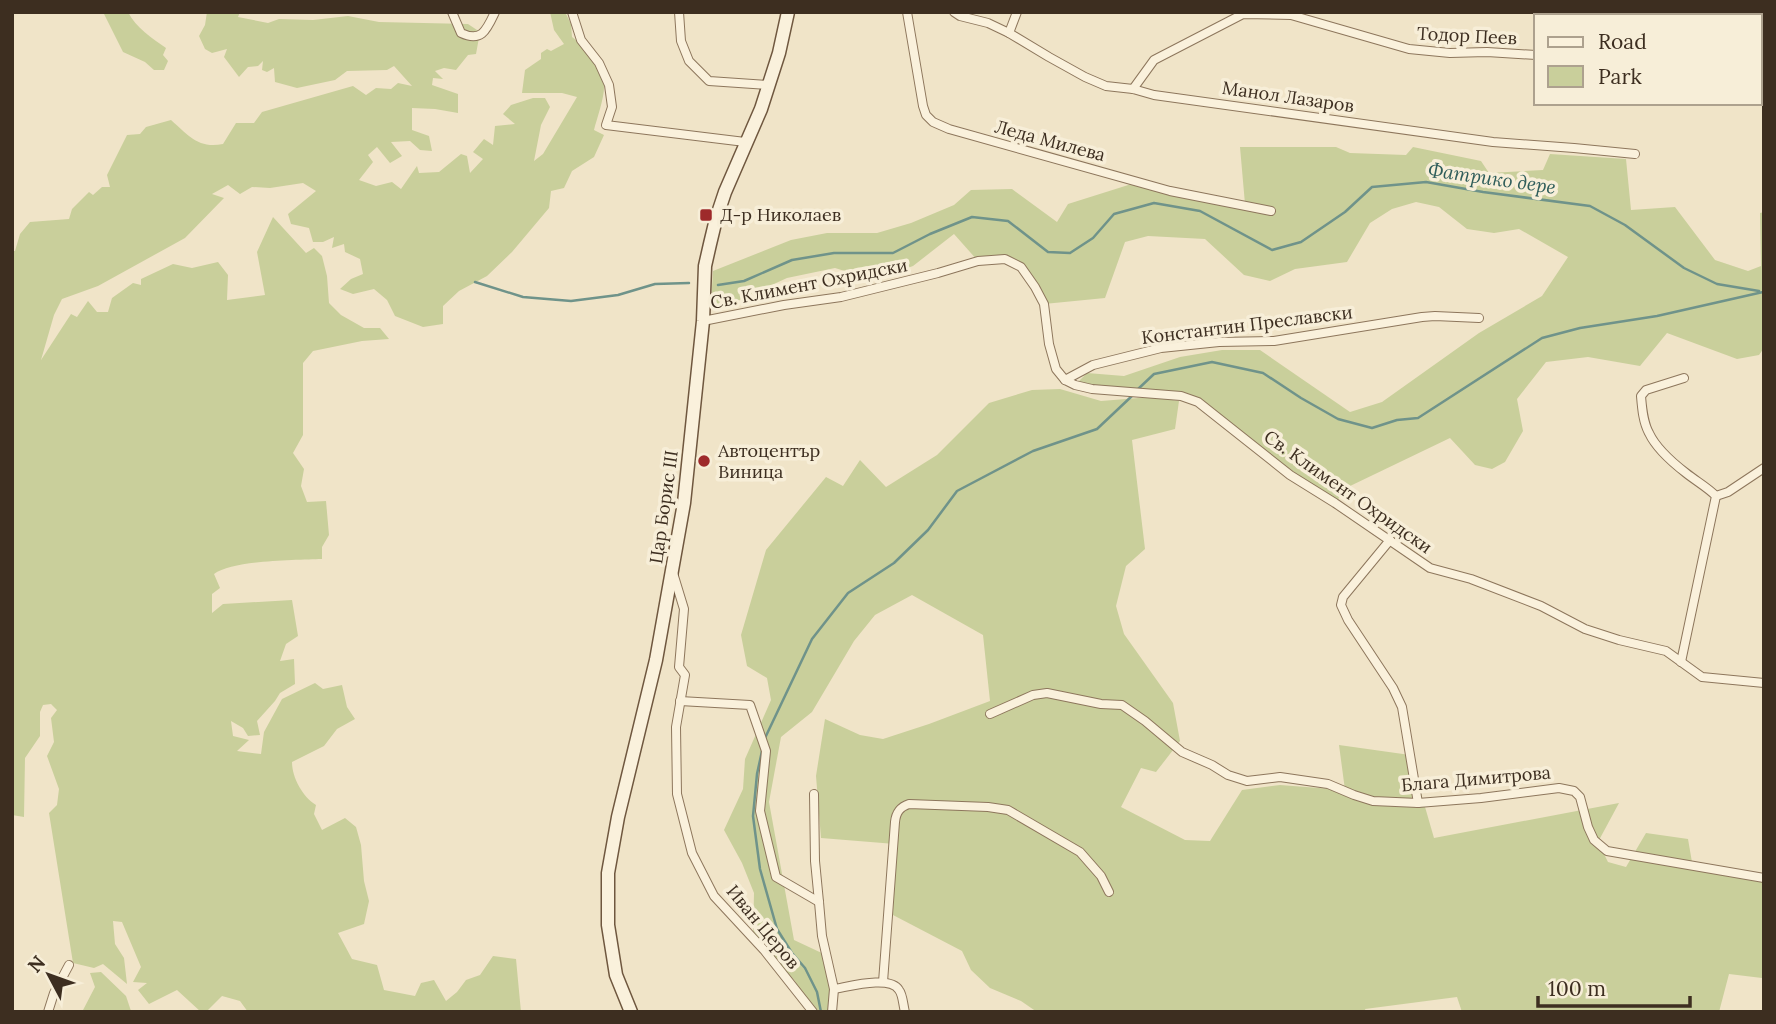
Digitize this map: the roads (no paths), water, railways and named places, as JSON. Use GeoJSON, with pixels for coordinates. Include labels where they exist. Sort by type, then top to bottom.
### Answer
{"type":"FeatureCollection","features":[{"type":"Feature","properties":{"kind":"street"},"geometry":{"type":"LineString","coordinates":[[452,12],[461,33],[469,37],[485,32],[495,12]]}},
{"type":"Feature","properties":{"kind":"street"},"geometry":{"type":"LineString","coordinates":[[572,12],[581,40],[599,64],[609,85],[612,107],[606,125],[745,142]]}},
{"type":"Feature","properties":{"kind":"street"},"geometry":{"type":"LineString","coordinates":[[679,12],[681,41],[689,61],[709,80],[769,85]]}},
{"type":"Feature","properties":{"kind":"street","name":"Цар Борис III"},"geometry":{"type":"LineString","coordinates":[[631,1012],[616,975],[608,926],[608,873],[618,817],[656,660],[684,503],[703,321],[705,266],[716,219],[769,85],[788,12]]}},
{"type":"Feature","properties":{"kind":"street","name":"Леда Милева"},"geometry":{"type":"LineString","coordinates":[[907,12],[923,106],[933,122],[949,129],[1170,191],[1271,211]]}},
{"type":"Feature","properties":{"kind":"street","name":"Манол Лазаров"},"geometry":{"type":"LineString","coordinates":[[954,12],[1009,33],[1085,77],[1106,86],[1493,142],[1635,155]]}},
{"type":"Feature","properties":{"kind":"street"},"geometry":{"type":"LineString","coordinates":[[1009,33],[1017,12]]}},
{"type":"Feature","properties":{"kind":"street","name":"Тодор Пеев"},"geometry":{"type":"LineString","coordinates":[[1133,89],[1154,60],[1243,14],[1291,15],[1409,49],[1534,55]]}},
{"type":"Feature","properties":{"kind":"street","name":"Св. Климент Охридски"},"geometry":{"type":"LineString","coordinates":[[703,321],[841,297],[978,261],[1005,259],[1021,267],[1044,304],[1052,356],[1056,369],[1065,380],[1092,389],[1181,396],[1198,402],[1290,475],[1430,568],[1471,579],[1541,606],[1585,629],[1666,651],[1702,677],[1764,682]]}},
{"type":"Feature","properties":{"kind":"street","name":"Константин Преславски"},"geometry":{"type":"LineString","coordinates":[[1065,380],[1093,365],[1161,348],[1219,342],[1275,341],[1422,317],[1479,318]]}},
{"type":"Feature","properties":{"kind":"street"},"geometry":{"type":"LineString","coordinates":[[1684,378],[1643,392],[1641,397],[1644,419],[1657,445],[1686,473],[1716,496]]}},
{"type":"Feature","properties":{"kind":"street"},"geometry":{"type":"LineString","coordinates":[[1716,496],[1728,492],[1764,468]]}},
{"type":"Feature","properties":{"kind":"street"},"geometry":{"type":"LineString","coordinates":[[1681,662],[1716,496]]}},
{"type":"Feature","properties":{"kind":"street"},"geometry":{"type":"LineString","coordinates":[[1390,540],[1343,597],[1341,605],[1348,620],[1394,688],[1402,707],[1418,803]]}},
{"type":"Feature","properties":{"kind":"street","name":"Иван Церов"},"geometry":{"type":"LineString","coordinates":[[672,572],[684,609],[679,667],[685,675],[676,727],[677,794],[692,853],[714,896],[764,950],[813,1012]]}},
{"type":"Feature","properties":{"kind":"street","name":"Блага Димитрова"},"geometry":{"type":"LineString","coordinates":[[990,714],[1032,695],[1047,693],[1101,704],[1122,705],[1182,752],[1237,778],[1247,781],[1280,777],[1328,783],[1354,796],[1373,801],[1418,803],[1559,788],[1574,791],[1580,797],[1594,840],[1607,851],[1764,878]]}},
{"type":"Feature","properties":{"kind":"street"},"geometry":{"type":"LineString","coordinates":[[680,701],[750,705],[766,751],[760,811],[776,877],[819,902]]}},
{"type":"Feature","properties":{"kind":"street"},"geometry":{"type":"LineString","coordinates":[[814,794],[815,861],[822,936],[834,989],[832,1012]]}},
{"type":"Feature","properties":{"kind":"street"},"geometry":{"type":"LineString","coordinates":[[883,982],[895,822],[897,812],[904,806],[976,806],[1008,810],[1080,852],[1101,876],[1109,892]]}},
{"type":"Feature","properties":{"kind":"street"},"geometry":{"type":"LineString","coordinates":[[48,1012],[54,993],[69,965]]}},
{"type":"Feature","properties":{"kind":"street"},"geometry":{"type":"LineString","coordinates":[[834,989],[883,982],[893,985],[900,990],[905,1012]]}},
{"type":"Feature","properties":{"kind":"waterway","name":"Фатрико дере"},"geometry":{"type":"LineString","coordinates":[[718,285],[744,281],[792,260],[834,253],[893,253],[972,217],[1008,221],[1048,252],[1070,253],[1093,238],[1114,214],[1154,203],[1200,211],[1272,250],[1301,242],[1345,212],[1372,187],[1426,182],[1590,206],[1625,225],[1684,268],[1717,284],[1759,291]]}},
{"type":"Feature","properties":{"kind":"waterway","name":"Фатрико дере"},"geometry":{"type":"LineString","coordinates":[[475,282],[523,297],[571,301],[618,295],[655,284],[689,283]]}},
{"type":"Feature","properties":{"kind":"waterway"},"geometry":{"type":"LineString","coordinates":[[1137,390],[1154,374],[1212,362],[1263,373],[1338,419],[1372,428],[1397,420],[1418,418],[1542,338],[1763,292]]}},
{"type":"Feature","properties":{"kind":"waterway"},"geometry":{"type":"LineString","coordinates":[[765,738],[812,639],[848,593],[894,563],[928,530],[957,491],[1033,451],[1097,429],[1133,395]]}},
{"type":"Feature","properties":{"kind":"waterway"},"geometry":{"type":"LineString","coordinates":[[762,751],[753,816],[760,869],[777,929],[805,968],[817,992],[821,1012]]}},
{"type":"Feature","properties":{"kind":"place","name":"Д-р Николаев"},"geometry":{"type":"Point","coordinates":[706,215]}},
{"type":"Feature","properties":{"kind":"place","name":"Автоцентър Виница"},"geometry":{"type":"Point","coordinates":[704,461]}}]}
